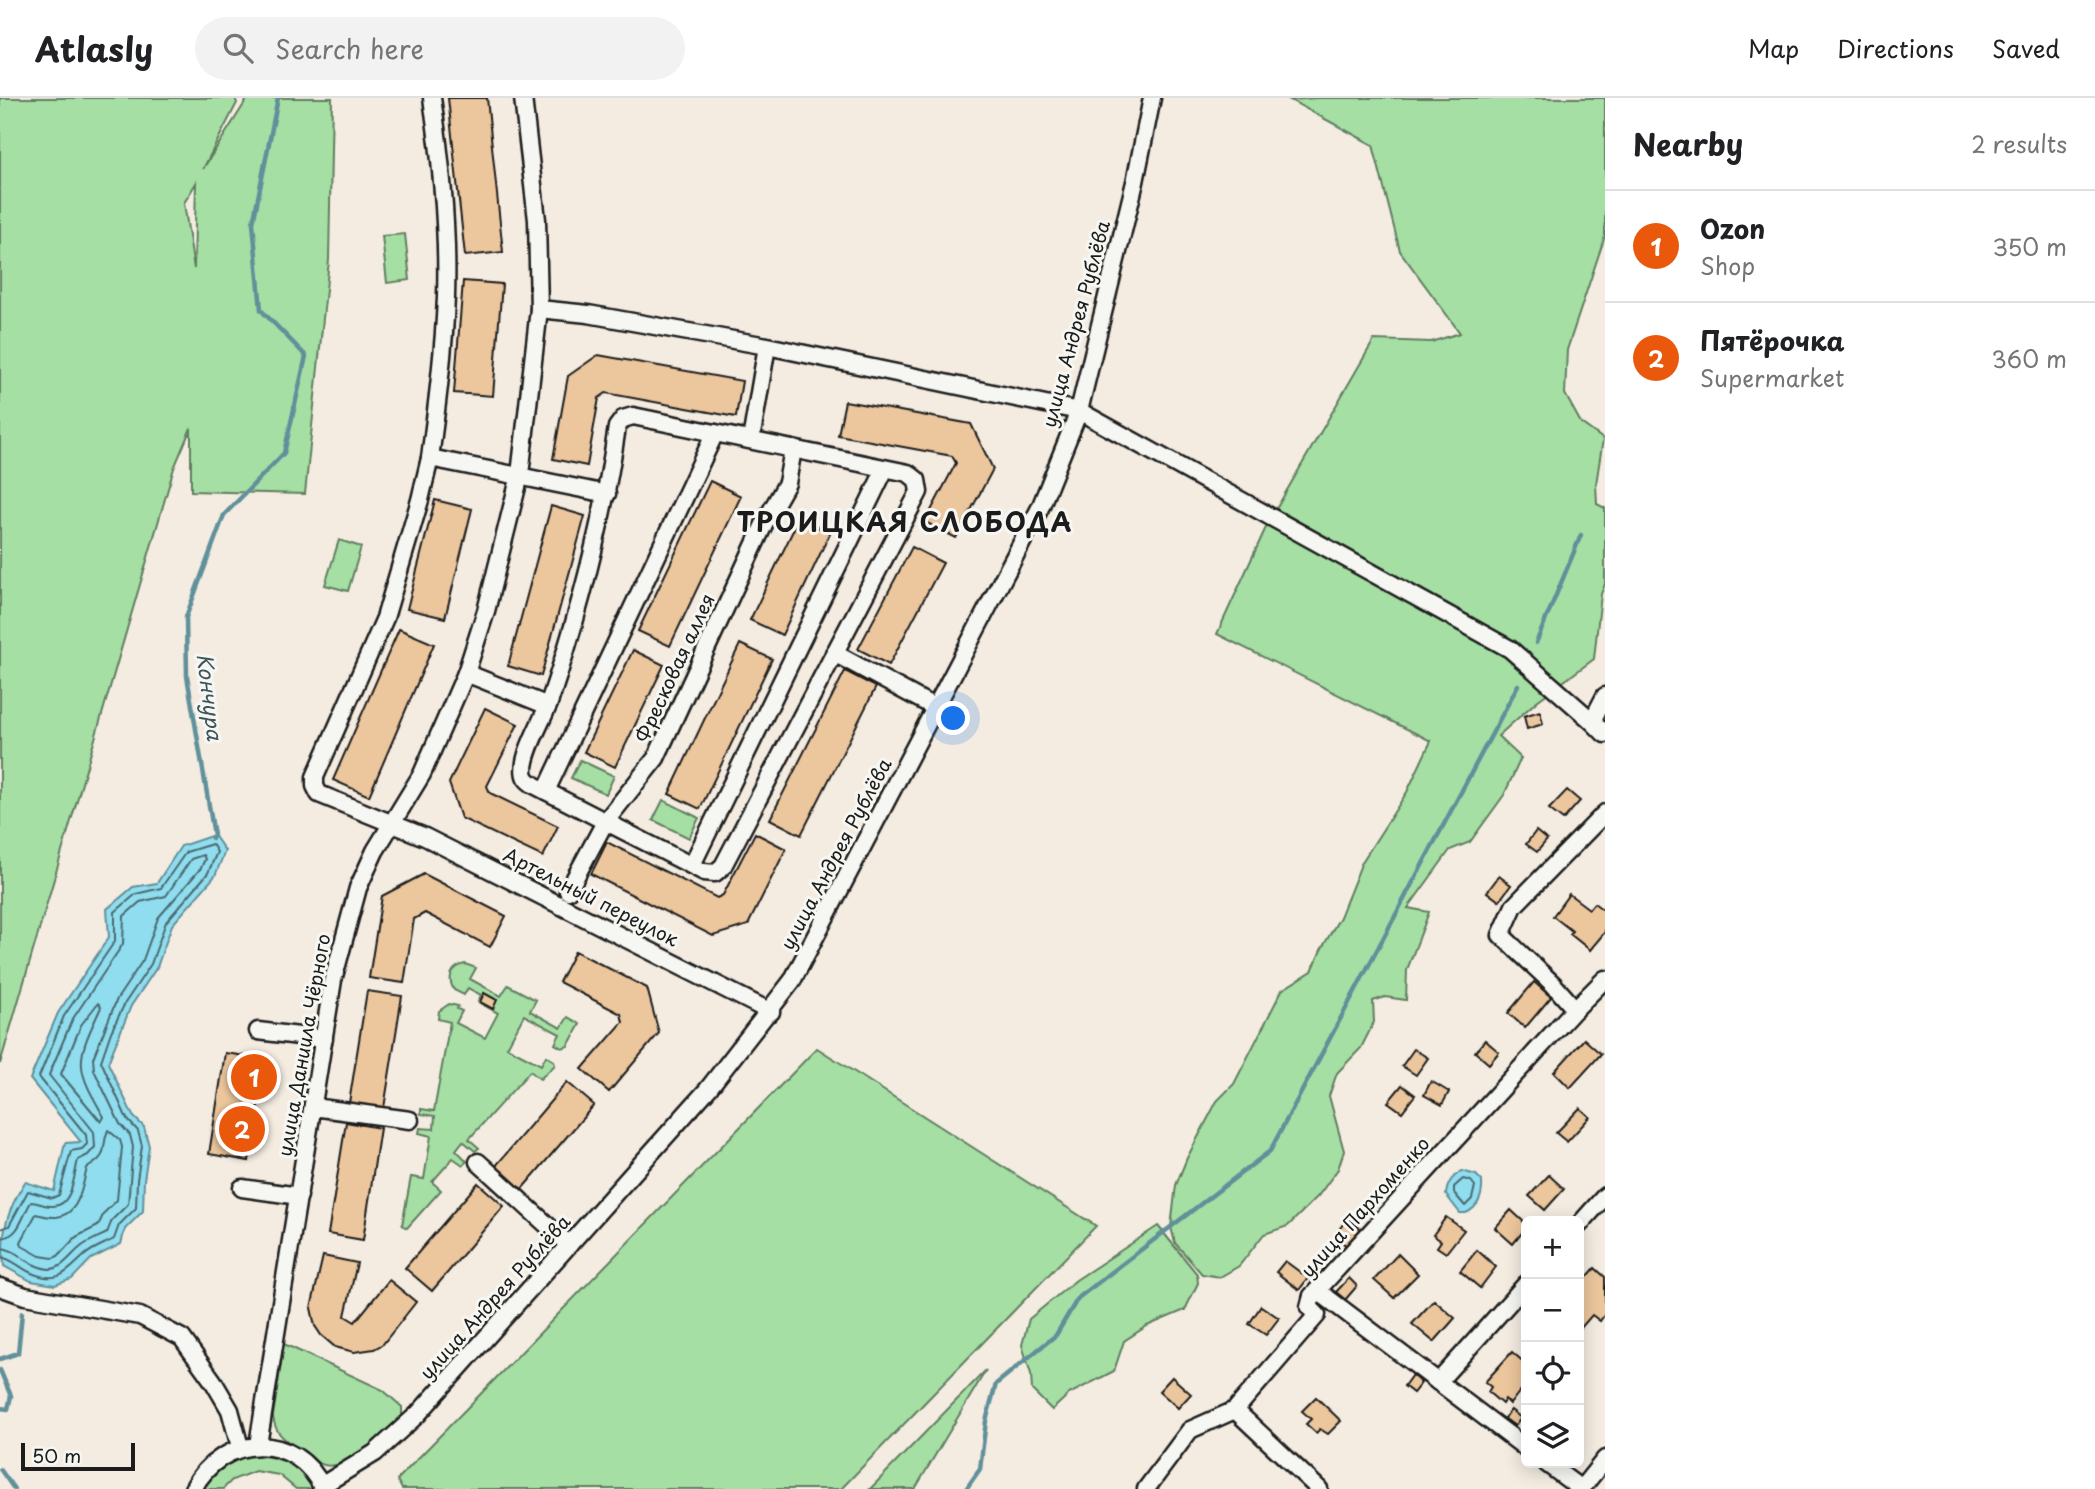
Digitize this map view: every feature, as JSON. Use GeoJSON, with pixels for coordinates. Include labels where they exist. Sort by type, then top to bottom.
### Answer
{"type":"FeatureCollection","features":[{"type":"Feature","properties":{"kind":"street"},"geometry":{"type":"LineString","coordinates":[[432,98],[445,232],[446,297],[430,458],[607,494]]}},
{"type":"Feature","properties":{"kind":"street","name":"улица Даниила Чёрного"},"geometry":{"type":"LineString","coordinates":[[258,1445],[333,980],[358,888],[375,851],[422,774],[466,673],[486,611],[520,475],[539,309],[537,220],[523,98]]}},
{"type":"Feature","properties":{"kind":"street","name":"улица Андрея Рублёва"},"geometry":{"type":"LineString","coordinates":[[322,1488],[375,1453],[395,1436],[708,1089],[771,1012],[792,981],[1040,508],[1079,411],[1135,181],[1152,98]]}},
{"type":"Feature","properties":{"kind":"street"},"geometry":{"type":"LineString","coordinates":[[539,309],[587,314],[767,346],[1079,411],[1510,649],[1605,734]]}},
{"type":"Feature","properties":{"kind":"street"},"geometry":{"type":"LineString","coordinates":[[751,440],[767,346]]}},
{"type":"Feature","properties":{"kind":"street"},"geometry":{"type":"LineString","coordinates":[[633,416],[715,433],[908,473],[917,481],[919,492],[723,866],[715,873],[704,872],[546,792],[525,776],[524,763],[548,706],[582,599],[607,494],[617,427],[623,419],[633,416]]}},
{"type":"Feature","properties":{"kind":"street"},"geometry":{"type":"LineString","coordinates":[[546,792],[715,433]]}},
{"type":"Feature","properties":{"kind":"street","name":"Фресковая аллея"},"geometry":{"type":"LineString","coordinates":[[568,891],[605,822],[656,758],[766,520],[787,483],[793,449]]}},
{"type":"Feature","properties":{"kind":"street","name":"Артельный переулок"},"geometry":{"type":"LineString","coordinates":[[430,458],[385,618],[315,778],[319,794],[425,837],[771,1012]]}},
{"type":"Feature","properties":{"kind":"street"},"geometry":{"type":"LineString","coordinates":[[692,865],[885,469]]}},
{"type":"Feature","properties":{"kind":"street"},"geometry":{"type":"LineString","coordinates":[[834,653],[936,708]]}},
{"type":"Feature","properties":{"kind":"street"},"geometry":{"type":"LineString","coordinates":[[466,673],[548,706]]}},
{"type":"Feature","properties":{"kind":"street"},"geometry":{"type":"LineString","coordinates":[[1592,721],[1605,696]]}},
{"type":"Feature","properties":{"kind":"street"},"geometry":{"type":"LineString","coordinates":[[1575,1009],[1502,935],[1514,906],[1605,813]]}},
{"type":"Feature","properties":{"kind":"street","name":"улица Пархоменко"},"geometry":{"type":"LineString","coordinates":[[1146,1489],[1190,1430],[1236,1410],[1317,1315],[1309,1307],[1312,1296],[1605,979]]}},
{"type":"Feature","properties":{"kind":"street"},"geometry":{"type":"LineString","coordinates":[[258,1031],[324,1040]]}},
{"type":"Feature","properties":{"kind":"street"},"geometry":{"type":"LineString","coordinates":[[313,1107],[411,1120]]}},
{"type":"Feature","properties":{"kind":"street"},"geometry":{"type":"LineString","coordinates":[[478,1162],[569,1245]]}},
{"type":"Feature","properties":{"kind":"street"},"geometry":{"type":"LineString","coordinates":[[242,1188],[299,1196]]}},
{"type":"Feature","properties":{"kind":"street"},"geometry":{"type":"LineString","coordinates":[[1584,1219],[1605,1196]]}},
{"type":"Feature","properties":{"kind":"street"},"geometry":{"type":"LineString","coordinates":[[0,1287],[25,1296],[140,1316],[182,1338],[230,1410],[240,1447]]}},
{"type":"Feature","properties":{"kind":"street"},"geometry":{"type":"LineString","coordinates":[[1438,1382],[1521,1289]]}},
{"type":"Feature","properties":{"kind":"street"},"geometry":{"type":"LineString","coordinates":[[1312,1296],[1322,1294],[1521,1444]]}},
{"type":"Feature","properties":{"kind":"street"},"geometry":{"type":"LineString","coordinates":[[1236,1410],[1319,1489]]}},
{"type":"Feature","properties":{"kind":"street"},"geometry":{"type":"LineString","coordinates":[[193,1489],[200,1475],[218,1458],[240,1447],[258,1445],[292,1454],[306,1465],[322,1488]]}},
{"type":"Feature","properties":{"kind":"street"},"geometry":{"type":"LineString","coordinates":[[1553,1468],[1581,1489],[1605,1460]]}},
{"type":"Feature","properties":{"kind":"green space"},"geometry":{"type":"Polygon","coordinates":[[[0,98],[235,98],[237,103],[203,169],[248,98],[332,98],[329,260],[305,494],[191,491],[191,428],[174,468],[0,1064],[0,98]],[[196,183],[184,203],[194,269],[196,183]]]}},
{"type":"Feature","properties":{"kind":"green space"},"geometry":{"type":"Polygon","coordinates":[[[1605,98],[1605,236],[1567,350],[1565,394],[1581,423],[1603,439],[1596,484],[1597,504],[1605,508],[1605,584],[1601,594],[1594,659],[1537,701],[1498,736],[1521,758],[1504,795],[1470,842],[1450,850],[1408,908],[1429,912],[1407,970],[1406,1000],[1385,997],[1373,1001],[1374,1022],[1361,1048],[1337,1073],[1329,1096],[1344,1151],[1338,1169],[1318,1196],[1288,1226],[1264,1234],[1239,1266],[1220,1277],[1202,1274],[1175,1243],[1171,1227],[1176,1185],[1217,1101],[1234,1084],[1282,990],[1312,971],[1340,917],[1362,862],[1407,792],[1431,741],[1217,634],[1268,523],[1374,340],[1431,342],[1460,333],[1400,251],[1373,145],[1290,100],[1605,98]]]}},
{"type":"Feature","properties":{"kind":"green space"},"geometry":{"type":"Polygon","coordinates":[[[405,234],[410,280],[387,283],[382,236],[405,234]]]}},
{"type":"Feature","properties":{"kind":"green space"},"geometry":{"type":"Polygon","coordinates":[[[339,540],[361,547],[348,591],[325,585],[339,540]]]}},
{"type":"Feature","properties":{"kind":"green space"},"geometry":{"type":"Polygon","coordinates":[[[580,760],[614,776],[606,794],[571,778],[580,760]]]}},
{"type":"Feature","properties":{"kind":"green space"},"geometry":{"type":"Polygon","coordinates":[[[663,800],[699,818],[689,838],[653,820],[663,800]]]}},
{"type":"Feature","properties":{"kind":"green space"},"geometry":{"type":"Polygon","coordinates":[[[465,964],[476,968],[470,979],[501,996],[508,985],[536,1000],[530,1011],[561,1028],[568,1017],[580,1024],[568,1046],[562,1048],[555,1044],[560,1034],[524,1015],[507,1047],[541,1065],[546,1056],[554,1061],[555,1065],[540,1079],[530,1071],[469,1139],[479,1148],[475,1151],[463,1141],[456,1150],[467,1161],[463,1165],[453,1158],[432,1182],[441,1190],[407,1228],[402,1225],[411,1177],[424,1179],[431,1136],[419,1133],[420,1128],[434,1129],[435,1116],[421,1114],[421,1109],[434,1111],[450,1022],[438,1019],[439,1011],[449,1004],[458,1006],[457,1009],[462,1011],[456,1023],[485,1038],[498,1013],[478,1002],[481,995],[468,988],[464,995],[454,990],[452,974],[456,968],[465,964]]]}},
{"type":"Feature","properties":{"kind":"green space"},"geometry":{"type":"Polygon","coordinates":[[[817,1048],[1096,1226],[841,1489],[402,1489],[397,1480],[817,1048]]]}},
{"type":"Feature","properties":{"kind":"green space"},"geometry":{"type":"Polygon","coordinates":[[[1158,1226],[1197,1274],[1198,1283],[1185,1310],[1147,1326],[1124,1341],[1114,1371],[1069,1394],[1052,1410],[1032,1390],[1031,1374],[1022,1345],[1029,1319],[1076,1280],[1158,1226]]]}},
{"type":"Feature","properties":{"kind":"green space"},"geometry":{"type":"Polygon","coordinates":[[[284,1344],[383,1390],[402,1407],[402,1416],[353,1458],[331,1466],[315,1461],[284,1439],[274,1422],[284,1344]]]}},
{"type":"Feature","properties":{"kind":"green space"},"geometry":{"type":"Polygon","coordinates":[[[986,1370],[915,1489],[870,1489],[986,1370]]]}},
{"type":"Feature","properties":{"kind":"green space"},"geometry":{"type":"Polygon","coordinates":[[[252,1455],[271,1457],[288,1463],[303,1473],[314,1489],[296,1489],[279,1475],[255,1471],[232,1480],[223,1489],[203,1489],[223,1466],[252,1455]]]}},
{"type":"Feature","properties":{"kind":"water"},"geometry":{"type":"Polygon","coordinates":[[[214,835],[225,851],[215,876],[172,925],[157,967],[131,1006],[108,1063],[133,1116],[144,1127],[149,1146],[143,1211],[125,1229],[121,1244],[91,1259],[72,1279],[55,1285],[31,1281],[4,1266],[4,1232],[10,1212],[25,1182],[54,1191],[65,1143],[81,1142],[30,1079],[58,1013],[109,937],[107,909],[133,887],[157,883],[181,846],[214,835]]]}},
{"type":"Feature","properties":{"kind":"water"},"geometry":{"type":"Polygon","coordinates":[[[1462,1171],[1476,1175],[1482,1181],[1479,1200],[1466,1213],[1460,1213],[1446,1195],[1451,1181],[1462,1171]]]}},
{"type":"Feature","properties":{"kind":"building"},"geometry":{"type":"Polygon","coordinates":[[[448,98],[487,98],[503,252],[465,256],[448,98]]]}},
{"type":"Feature","properties":{"kind":"building"},"geometry":{"type":"Polygon","coordinates":[[[463,281],[502,284],[493,396],[454,393],[463,281]]]}},
{"type":"Feature","properties":{"kind":"building"},"geometry":{"type":"Polygon","coordinates":[[[598,355],[742,381],[736,417],[606,393],[599,398],[587,466],[553,459],[568,376],[598,355]]]}},
{"type":"Feature","properties":{"kind":"building"},"geometry":{"type":"Polygon","coordinates":[[[845,401],[971,424],[993,469],[956,538],[925,522],[956,463],[952,456],[838,435],[845,401]]]}},
{"type":"Feature","properties":{"kind":"building"},"geometry":{"type":"Polygon","coordinates":[[[710,481],[741,496],[670,646],[638,631],[710,481]]]}},
{"type":"Feature","properties":{"kind":"building"},"geometry":{"type":"Polygon","coordinates":[[[435,500],[472,509],[445,618],[407,609],[435,500]]]}},
{"type":"Feature","properties":{"kind":"building"},"geometry":{"type":"Polygon","coordinates":[[[551,506],[585,516],[541,676],[508,666],[551,506]]]}},
{"type":"Feature","properties":{"kind":"building"},"geometry":{"type":"Polygon","coordinates":[[[799,518],[830,533],[782,635],[750,620],[799,518]]]}},
{"type":"Feature","properties":{"kind":"building"},"geometry":{"type":"Polygon","coordinates":[[[912,547],[943,563],[889,665],[858,649],[912,547]]]}},
{"type":"Feature","properties":{"kind":"building"},"geometry":{"type":"Polygon","coordinates":[[[399,629],[434,644],[369,796],[333,780],[399,629]]]}},
{"type":"Feature","properties":{"kind":"building"},"geometry":{"type":"Polygon","coordinates":[[[740,644],[772,659],[700,809],[669,794],[740,644]]]}},
{"type":"Feature","properties":{"kind":"building"},"geometry":{"type":"Polygon","coordinates":[[[633,650],[664,665],[615,767],[584,752],[633,650]]]}},
{"type":"Feature","properties":{"kind":"building"},"geometry":{"type":"Polygon","coordinates":[[[845,671],[876,687],[801,835],[770,819],[845,671]]]}},
{"type":"Feature","properties":{"kind":"building"},"geometry":{"type":"Polygon","coordinates":[[[485,708],[518,724],[487,786],[490,793],[558,826],[543,857],[461,818],[449,783],[485,708]]]}},
{"type":"Feature","properties":{"kind":"building"},"geometry":{"type":"Polygon","coordinates":[[[1540,711],[1543,724],[1527,729],[1524,716],[1540,711]]]}},
{"type":"Feature","properties":{"kind":"building"},"geometry":{"type":"Polygon","coordinates":[[[1567,790],[1580,801],[1563,820],[1549,809],[1567,790]]]}},
{"type":"Feature","properties":{"kind":"building"},"geometry":{"type":"Polygon","coordinates":[[[1536,831],[1547,840],[1537,852],[1526,844],[1536,831]]]}},
{"type":"Feature","properties":{"kind":"building"},"geometry":{"type":"Polygon","coordinates":[[[755,833],[786,849],[748,925],[713,936],[591,874],[607,842],[717,898],[723,895],[755,833]]]}},
{"type":"Feature","properties":{"kind":"building"},"geometry":{"type":"Polygon","coordinates":[[[424,874],[506,916],[490,947],[425,913],[414,919],[404,983],[369,978],[382,896],[424,874]]]}},
{"type":"Feature","properties":{"kind":"building"},"geometry":{"type":"Polygon","coordinates":[[[1499,876],[1511,885],[1499,901],[1487,892],[1499,876]]]}},
{"type":"Feature","properties":{"kind":"building"},"geometry":{"type":"Polygon","coordinates":[[[1569,894],[1589,909],[1594,903],[1602,909],[1605,906],[1605,932],[1590,950],[1553,916],[1569,894]]]}},
{"type":"Feature","properties":{"kind":"building"},"geometry":{"type":"Polygon","coordinates":[[[575,951],[647,988],[659,1033],[609,1092],[582,1069],[623,1022],[621,1014],[559,982],[575,951]]]}},
{"type":"Feature","properties":{"kind":"building"},"geometry":{"type":"Polygon","coordinates":[[[1534,982],[1551,997],[1525,1028],[1508,1013],[1534,982]]]}},
{"type":"Feature","properties":{"kind":"building"},"geometry":{"type":"Polygon","coordinates":[[[367,991],[402,996],[384,1108],[349,1103],[367,991]]]}},
{"type":"Feature","properties":{"kind":"building"},"geometry":{"type":"Polygon","coordinates":[[[484,993],[497,1000],[493,1009],[480,1002],[484,993]]]}},
{"type":"Feature","properties":{"kind":"building"},"geometry":{"type":"Polygon","coordinates":[[[1584,1039],[1601,1054],[1570,1088],[1554,1072],[1584,1039]]]}},
{"type":"Feature","properties":{"kind":"building"},"geometry":{"type":"Polygon","coordinates":[[[1485,1040],[1499,1052],[1489,1064],[1475,1052],[1485,1040]]]}},
{"type":"Feature","properties":{"kind":"building"},"geometry":{"type":"Polygon","coordinates":[[[1414,1049],[1428,1058],[1416,1075],[1402,1066],[1414,1049]]]}},
{"type":"Feature","properties":{"kind":"building"},"geometry":{"type":"Polygon","coordinates":[[[225,1053],[265,1059],[249,1161],[209,1154],[225,1053]]]}},
{"type":"Feature","properties":{"kind":"building"},"geometry":{"type":"Polygon","coordinates":[[[1431,1081],[1449,1092],[1442,1105],[1424,1095],[1431,1081]]]}},
{"type":"Feature","properties":{"kind":"building"},"geometry":{"type":"Polygon","coordinates":[[[567,1082],[594,1105],[521,1190],[494,1168],[567,1082]]]}},
{"type":"Feature","properties":{"kind":"building"},"geometry":{"type":"Polygon","coordinates":[[[1402,1085],[1415,1095],[1402,1112],[1388,1102],[1402,1085]]]}},
{"type":"Feature","properties":{"kind":"building"},"geometry":{"type":"Polygon","coordinates":[[[1580,1108],[1590,1117],[1567,1142],[1556,1133],[1580,1108]]]}},
{"type":"Feature","properties":{"kind":"building"},"geometry":{"type":"Polygon","coordinates":[[[346,1122],[380,1128],[363,1240],[328,1234],[346,1122]]]}},
{"type":"Feature","properties":{"kind":"building"},"geometry":{"type":"Polygon","coordinates":[[[1549,1175],[1564,1189],[1545,1210],[1529,1196],[1549,1175]]]}},
{"type":"Feature","properties":{"kind":"building"},"geometry":{"type":"Polygon","coordinates":[[[478,1183],[504,1206],[432,1291],[405,1268],[478,1183]]]}},
{"type":"Feature","properties":{"kind":"building"},"geometry":{"type":"Polygon","coordinates":[[[1511,1210],[1521,1219],[1521,1234],[1513,1244],[1495,1228],[1511,1210]]]}},
{"type":"Feature","properties":{"kind":"building"},"geometry":{"type":"Polygon","coordinates":[[[1446,1217],[1464,1230],[1446,1253],[1437,1247],[1441,1241],[1433,1235],[1446,1217]]]}},
{"type":"Feature","properties":{"kind":"building"},"geometry":{"type":"Polygon","coordinates":[[[1347,1219],[1361,1229],[1347,1246],[1334,1236],[1347,1219]]]}},
{"type":"Feature","properties":{"kind":"building"},"geometry":{"type":"Polygon","coordinates":[[[1477,1250],[1496,1267],[1480,1288],[1460,1271],[1477,1250]]]}},
{"type":"Feature","properties":{"kind":"building"},"geometry":{"type":"Polygon","coordinates":[[[1398,1254],[1418,1274],[1394,1298],[1374,1280],[1398,1254]]]}},
{"type":"Feature","properties":{"kind":"building"},"geometry":{"type":"Polygon","coordinates":[[[323,1256],[357,1263],[345,1316],[355,1322],[389,1280],[416,1302],[383,1344],[374,1349],[354,1352],[335,1347],[321,1335],[315,1326],[311,1308],[323,1256]]]}},
{"type":"Feature","properties":{"kind":"building"},"geometry":{"type":"Polygon","coordinates":[[[1285,1261],[1308,1278],[1299,1290],[1276,1272],[1285,1261]]]}},
{"type":"Feature","properties":{"kind":"building"},"geometry":{"type":"Polygon","coordinates":[[[1595,1268],[1605,1277],[1605,1314],[1600,1321],[1592,1315],[1584,1324],[1584,1280],[1595,1268]]]}},
{"type":"Feature","properties":{"kind":"building"},"geometry":{"type":"Polygon","coordinates":[[[1349,1278],[1357,1286],[1345,1300],[1336,1292],[1349,1278]]]}},
{"type":"Feature","properties":{"kind":"building"},"geometry":{"type":"Polygon","coordinates":[[[1434,1300],[1455,1318],[1434,1342],[1412,1324],[1434,1300]]]}},
{"type":"Feature","properties":{"kind":"building"},"geometry":{"type":"Polygon","coordinates":[[[1261,1306],[1279,1318],[1266,1335],[1249,1324],[1261,1306]]]}},
{"type":"Feature","properties":{"kind":"building"},"geometry":{"type":"Polygon","coordinates":[[[1512,1352],[1521,1360],[1521,1392],[1510,1404],[1505,1399],[1502,1404],[1488,1392],[1491,1387],[1485,1382],[1512,1352]]]}},
{"type":"Feature","properties":{"kind":"building"},"geometry":{"type":"Polygon","coordinates":[[[1412,1375],[1421,1383],[1413,1393],[1404,1386],[1412,1375]]]}},
{"type":"Feature","properties":{"kind":"building"},"geometry":{"type":"Polygon","coordinates":[[[1172,1377],[1191,1394],[1178,1408],[1159,1391],[1172,1377]]]}},
{"type":"Feature","properties":{"kind":"building"},"geometry":{"type":"Polygon","coordinates":[[[1316,1397],[1341,1421],[1328,1434],[1320,1429],[1316,1433],[1306,1424],[1311,1419],[1302,1411],[1316,1397]]]}},
{"type":"Feature","properties":{"kind":"building"},"geometry":{"type":"Polygon","coordinates":[[[1511,1410],[1521,1418],[1515,1426],[1504,1418],[1511,1410]]]}},
{"type":"Feature","properties":{"kind":"waterway","name":"Кончура"},"geometry":{"type":"LineString","coordinates":[[212,838],[214,835],[187,676],[186,617],[224,515],[284,453],[306,356],[261,310],[253,223],[278,98]]}},
{"type":"Feature","properties":{"kind":"waterway"},"geometry":{"type":"LineString","coordinates":[[1536,643],[1581,535]]}},
{"type":"Feature","properties":{"kind":"waterway"},"geometry":{"type":"LineString","coordinates":[[966,1489],[980,1469],[986,1421],[996,1384],[1056,1335],[1078,1298],[1270,1151],[1518,685]]}},
{"type":"Feature","properties":{"kind":"waterway","name":"Кончура"},"geometry":{"type":"LineString","coordinates":[[0,1359],[18,1353],[22,1313]]}},
{"type":"Feature","properties":{"kind":"waterway","name":"Кончура"},"geometry":{"type":"LineString","coordinates":[[0,1370],[11,1396],[8,1409],[0,1408]]}},
{"type":"Feature","properties":{"kind":"waterway","name":"Кончура"},"geometry":{"type":"LineString","coordinates":[[0,1469],[14,1489]]}},
{"type":"Feature","properties":{"kind":"place","name":"Ozon"},"geometry":{"type":"Point","coordinates":[254,1077]}},
{"type":"Feature","properties":{"kind":"place","name":"Пятёрочка"},"geometry":{"type":"Point","coordinates":[242,1129]}},
{"type":"Feature","properties":{"kind":"district","name":"ТРОИЦКАЯ СЛОБОДА"},"geometry":{"type":"Point","coordinates":[905,523]}}]}
